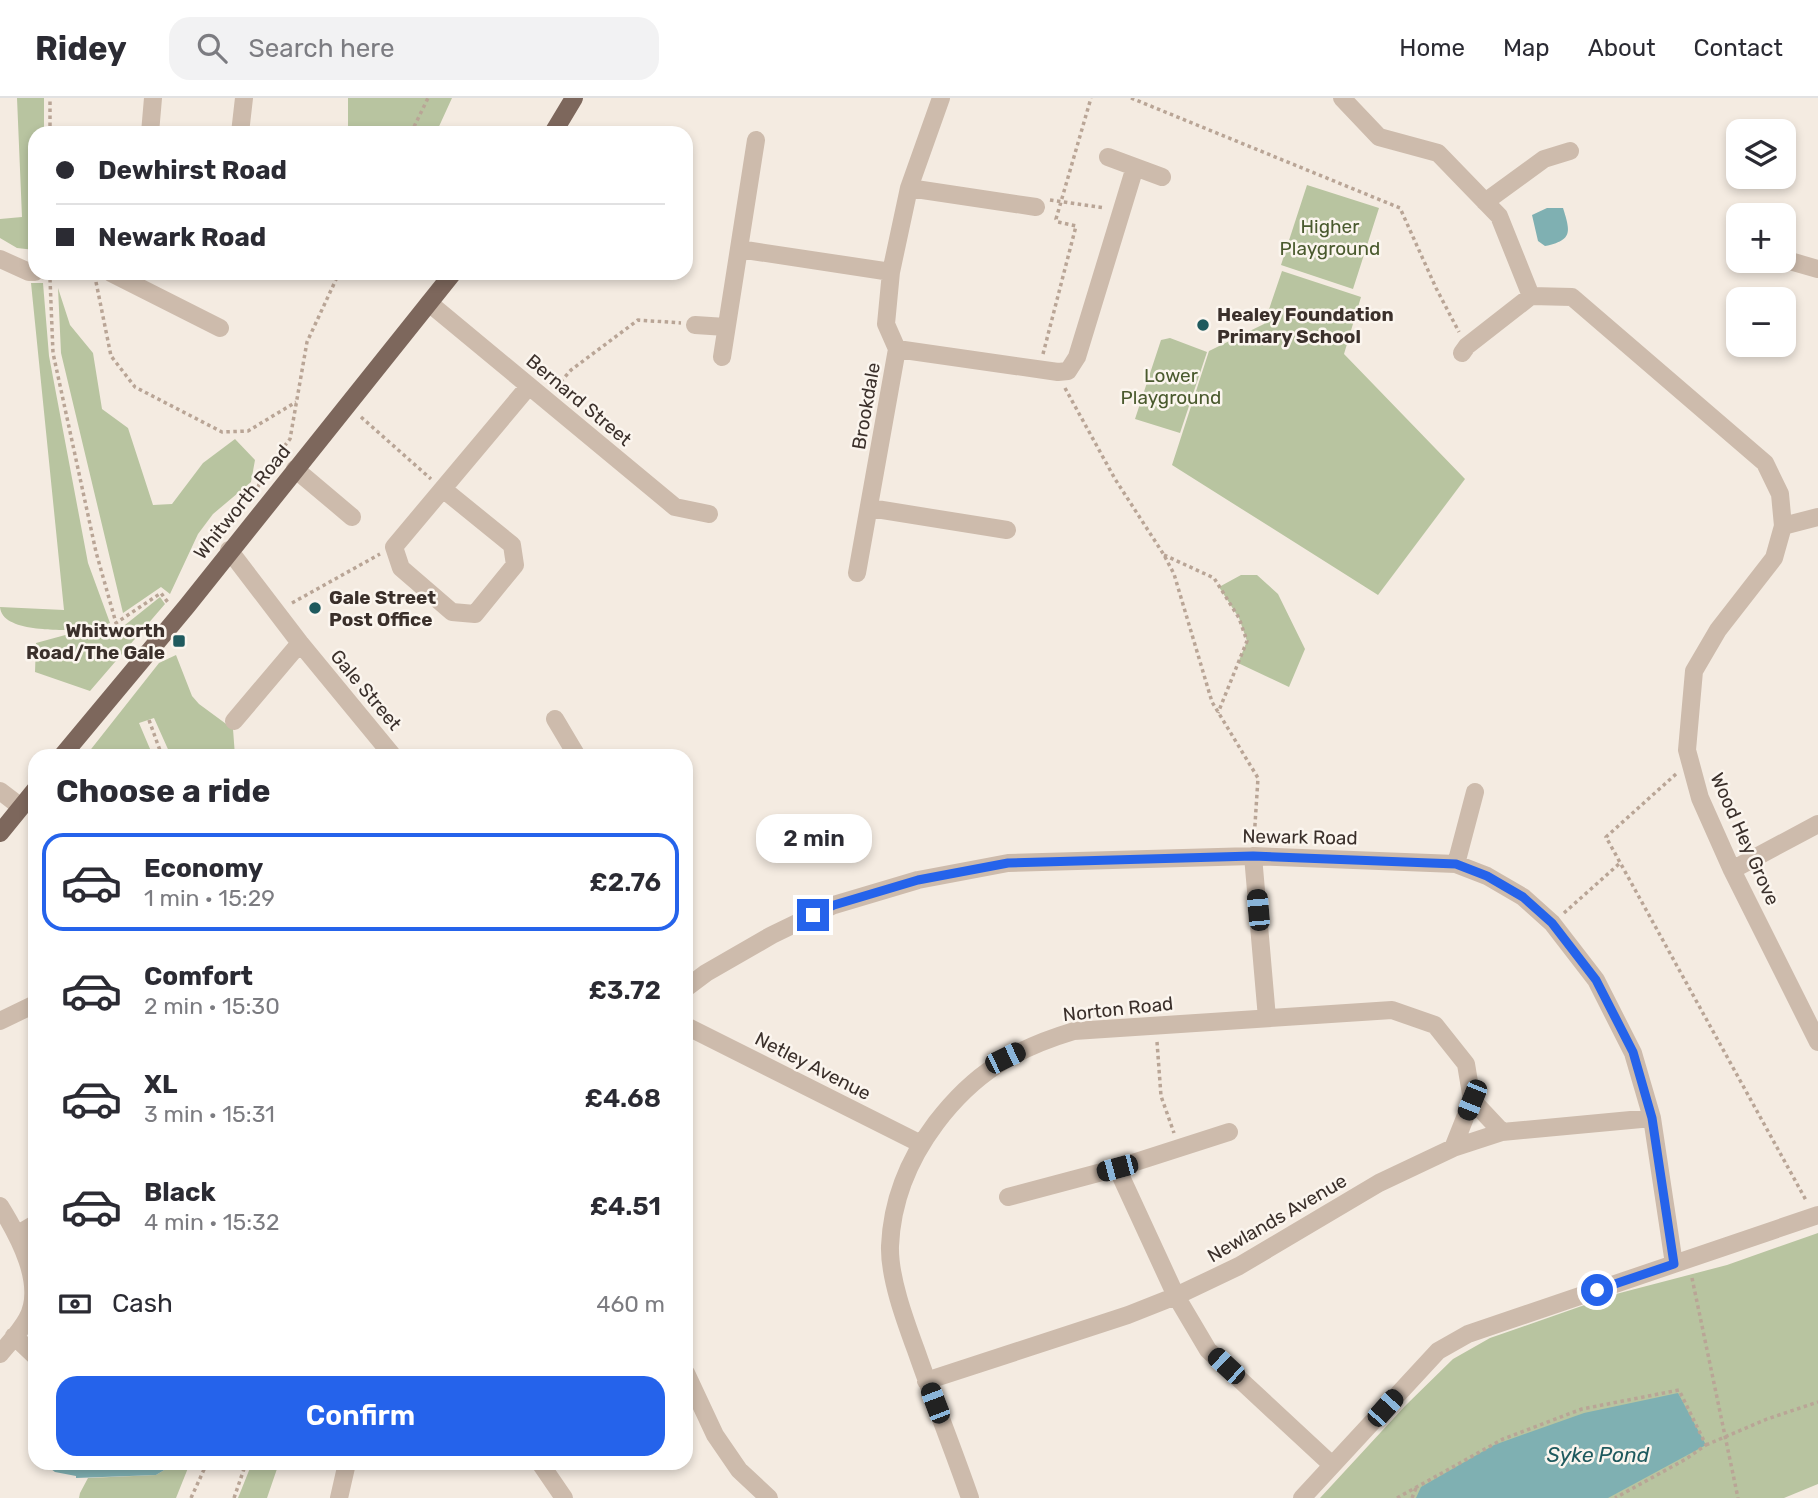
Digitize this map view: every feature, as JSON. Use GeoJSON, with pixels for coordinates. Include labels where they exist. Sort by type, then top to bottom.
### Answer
{"type":"FeatureCollection","features":[{"type":"Feature","properties":{"kind":"main road"},"geometry":{"type":"LineString","coordinates":[[557,126],[575,98]]}},
{"type":"Feature","properties":{"kind":"main road","name":"Whitworth Road"},"geometry":{"type":"LineString","coordinates":[[68,749],[187,606],[229,550],[447,280]]}},
{"type":"Feature","properties":{"kind":"main road"},"geometry":{"type":"LineString","coordinates":[[0,834],[28,799]]}},
{"type":"Feature","properties":{"kind":"street"},"geometry":{"type":"LineString","coordinates":[[151,126],[153,98]]}},
{"type":"Feature","properties":{"kind":"street"},"geometry":{"type":"LineString","coordinates":[[241,126],[244,98]]}},
{"type":"Feature","properties":{"kind":"street","name":"Brookdale"},"geometry":{"type":"LineString","coordinates":[[857,573],[897,349],[886,324],[891,272],[909,188],[941,98]]}},
{"type":"Feature","properties":{"kind":"street"},"geometry":{"type":"LineString","coordinates":[[1342,98],[1379,137],[1438,153],[1499,216],[1531,296],[1464,350]]}},
{"type":"Feature","properties":{"kind":"street"},"geometry":{"type":"LineString","coordinates":[[722,357],[756,140]]}},
{"type":"Feature","properties":{"kind":"street"},"geometry":{"type":"LineString","coordinates":[[1485,202],[1544,159],[1570,151]]}},
{"type":"Feature","properties":{"kind":"street"},"geometry":{"type":"LineString","coordinates":[[1108,157],[1162,177]]}},
{"type":"Feature","properties":{"kind":"street"},"geometry":{"type":"LineString","coordinates":[[897,349],[1068,371],[1077,357],[1135,167]]}},
{"type":"Feature","properties":{"kind":"street"},"geometry":{"type":"LineString","coordinates":[[909,188],[1036,207]]}},
{"type":"Feature","properties":{"kind":"street"},"geometry":{"type":"LineString","coordinates":[[738,249],[891,272]]}},
{"type":"Feature","properties":{"kind":"street"},"geometry":{"type":"LineString","coordinates":[[0,259],[28,272]]}},
{"type":"Feature","properties":{"kind":"street"},"geometry":{"type":"LineString","coordinates":[[1796,263],[1818,269]]}},
{"type":"Feature","properties":{"kind":"street"},"geometry":{"type":"LineString","coordinates":[[136,280],[220,328]]}},
{"type":"Feature","properties":{"kind":"street","name":"Wood Hey Grove"},"geometry":{"type":"LineString","coordinates":[[1531,296],[1572,298],[1765,463],[1780,494],[1783,526],[1774,558],[1718,630],[1694,671],[1687,750],[1700,798],[1732,870],[1815,1031]]}},
{"type":"Feature","properties":{"kind":"street","name":"Bernard Street"},"geometry":{"type":"LineString","coordinates":[[429,303],[675,507],[709,514]]}},
{"type":"Feature","properties":{"kind":"street"},"geometry":{"type":"LineString","coordinates":[[695,325],[726,327]]}},
{"type":"Feature","properties":{"kind":"street"},"geometry":{"type":"LineString","coordinates":[[443,489],[512,545],[515,565],[475,614],[452,612],[401,568],[394,547],[529,386]]}},
{"type":"Feature","properties":{"kind":"street"},"geometry":{"type":"LineString","coordinates":[[295,469],[352,517]]}},
{"type":"Feature","properties":{"kind":"street"},"geometry":{"type":"LineString","coordinates":[[870,508],[1007,530]]}},
{"type":"Feature","properties":{"kind":"street"},"geometry":{"type":"LineString","coordinates":[[1783,526],[1818,517]]}},
{"type":"Feature","properties":{"kind":"street","name":"Gale Street"},"geometry":{"type":"LineString","coordinates":[[229,550],[300,643],[387,749]]}},
{"type":"Feature","properties":{"kind":"street"},"geometry":{"type":"LineString","coordinates":[[234,720],[300,643]]}},
{"type":"Feature","properties":{"kind":"street"},"geometry":{"type":"LineString","coordinates":[[555,719],[573,749]]}},
{"type":"Feature","properties":{"kind":"street"},"geometry":{"type":"LineString","coordinates":[[0,791],[22,807]]}},
{"type":"Feature","properties":{"kind":"street"},"geometry":{"type":"LineString","coordinates":[[1456,864],[1475,792]]}},
{"type":"Feature","properties":{"kind":"street"},"geometry":{"type":"LineString","coordinates":[[1732,870],[1818,824]]}},
{"type":"Feature","properties":{"kind":"street"},"geometry":{"type":"LineString","coordinates":[[1253,856],[1268,1018]]}},
{"type":"Feature","properties":{"kind":"street","name":"Newark Road"},"geometry":{"type":"LineString","coordinates":[[693,983],[772,935],[834,905],[918,880],[1008,863],[1253,856],[1456,864],[1487,876],[1523,897],[1552,923],[1596,980],[1633,1052],[1652,1118],[1674,1264]]}},
{"type":"Feature","properties":{"kind":"street"},"geometry":{"type":"LineString","coordinates":[[0,1021],[28,1007]]}},
{"type":"Feature","properties":{"kind":"street","name":"Norton Road"},"geometry":{"type":"LineString","coordinates":[[967,1496],[900,1306],[890,1247],[898,1191],[921,1144],[955,1098],[1005,1058],[1038,1042],[1074,1031],[1392,1010],[1435,1025],[1466,1064],[1472,1100]]}},
{"type":"Feature","properties":{"kind":"street","name":"Netley Avenue"},"geometry":{"type":"LineString","coordinates":[[693,1030],[921,1144]]}},
{"type":"Feature","properties":{"kind":"street"},"geometry":{"type":"LineString","coordinates":[[1453,1148],[1472,1100],[1502,1132]]}},
{"type":"Feature","properties":{"kind":"street","name":"Newlands Avenue"},"geometry":{"type":"LineString","coordinates":[[926,1381],[1128,1315],[1176,1296],[1239,1266],[1380,1183],[1453,1148],[1502,1132],[1652,1118]]}},
{"type":"Feature","properties":{"kind":"street"},"geometry":{"type":"LineString","coordinates":[[1008,1197],[1117,1168],[1229,1132]]}},
{"type":"Feature","properties":{"kind":"street"},"geometry":{"type":"LineString","coordinates":[[1117,1168],[1176,1296],[1208,1350],[1332,1465]]}},
{"type":"Feature","properties":{"kind":"street"},"geometry":{"type":"LineString","coordinates":[[0,1206],[18,1234],[28,1262]]}},
{"type":"Feature","properties":{"kind":"street"},"geometry":{"type":"LineString","coordinates":[[1302,1498],[1438,1351],[1468,1334],[1816,1215]]}},
{"type":"Feature","properties":{"kind":"street"},"geometry":{"type":"LineString","coordinates":[[18,1234],[28,1228]]}},
{"type":"Feature","properties":{"kind":"street"},"geometry":{"type":"LineString","coordinates":[[0,1354],[28,1317]]}},
{"type":"Feature","properties":{"kind":"street"},"geometry":{"type":"LineString","coordinates":[[14,1336],[28,1349]]}},
{"type":"Feature","properties":{"kind":"street"},"geometry":{"type":"LineString","coordinates":[[693,1388],[715,1435],[739,1470],[769,1498]]}},
{"type":"Feature","properties":{"kind":"street"},"geometry":{"type":"LineString","coordinates":[[339,1498],[345,1470]]}},
{"type":"Feature","properties":{"kind":"street"},"geometry":{"type":"LineString","coordinates":[[545,1470],[564,1498]]}},
{"type":"Feature","properties":{"kind":"path"},"geometry":{"type":"LineString","coordinates":[[50,98],[50,126]]}},
{"type":"Feature","properties":{"kind":"path"},"geometry":{"type":"LineString","coordinates":[[414,126],[428,98]]}},
{"type":"Feature","properties":{"kind":"path"},"geometry":{"type":"LineString","coordinates":[[1037,369],[1076,226],[1058,222],[1056,219],[1091,98]]}},
{"type":"Feature","properties":{"kind":"path"},"geometry":{"type":"LineString","coordinates":[[1131,98],[1400,208],[1464,350]]}},
{"type":"Feature","properties":{"kind":"path"},"geometry":{"type":"LineString","coordinates":[[1036,207],[1048,200],[1121,211]]}},
{"type":"Feature","properties":{"kind":"path"},"geometry":{"type":"LineString","coordinates":[[50,280],[53,353],[96,552],[116,623],[161,593]]}},
{"type":"Feature","properties":{"kind":"path"},"geometry":{"type":"LineString","coordinates":[[95,280],[111,356],[135,387],[222,432],[248,431],[296,402]]}},
{"type":"Feature","properties":{"kind":"path"},"geometry":{"type":"LineString","coordinates":[[258,488],[265,471],[290,439],[307,342],[336,280]]}},
{"type":"Feature","properties":{"kind":"path"},"geometry":{"type":"LineString","coordinates":[[546,400],[571,370],[638,320],[695,325]]}},
{"type":"Feature","properties":{"kind":"path"},"geometry":{"type":"LineString","coordinates":[[1061,382],[1115,480],[1174,574],[1212,702],[1258,778],[1253,856]]}},
{"type":"Feature","properties":{"kind":"path"},"geometry":{"type":"LineString","coordinates":[[347,404],[443,489]]}},
{"type":"Feature","properties":{"kind":"path"},"geometry":{"type":"LineString","coordinates":[[276,611],[394,547]]}},
{"type":"Feature","properties":{"kind":"path"},"geometry":{"type":"LineString","coordinates":[[1164,555],[1214,578],[1239,618],[1247,641],[1218,713]]}},
{"type":"Feature","properties":{"kind":"path"},"geometry":{"type":"LineString","coordinates":[[149,720],[159,749]]}},
{"type":"Feature","properties":{"kind":"path"},"geometry":{"type":"LineString","coordinates":[[1691,766],[1680,770],[1606,837],[1816,1215]]}},
{"type":"Feature","properties":{"kind":"path"},"geometry":{"type":"LineString","coordinates":[[1552,923],[1620,863]]}},
{"type":"Feature","properties":{"kind":"path"},"geometry":{"type":"LineString","coordinates":[[1156,1026],[1161,1097],[1179,1148]]}},
{"type":"Feature","properties":{"kind":"path"},"geometry":{"type":"LineString","coordinates":[[1692,1278],[1738,1498]]}},
{"type":"Feature","properties":{"kind":"path"},"geometry":{"type":"LineString","coordinates":[[1396,1498],[1503,1439],[1582,1409],[1679,1390],[1706,1445]]}},
{"type":"Feature","properties":{"kind":"path"},"geometry":{"type":"LineString","coordinates":[[1615,1498],[1706,1445],[1818,1402]]}},
{"type":"Feature","properties":{"kind":"path"},"geometry":{"type":"LineString","coordinates":[[191,1498],[204,1470]]}},
{"type":"Feature","properties":{"kind":"path"},"geometry":{"type":"LineString","coordinates":[[234,1498],[244,1470]]}},
{"type":"Feature","properties":{"kind":"path"},"geometry":{"type":"LineString","coordinates":[[1412,1498],[1417,1486]]}},
{"type":"Feature","properties":{"kind":"green space"},"geometry":{"type":"Polygon","coordinates":[[[17,98],[44,98],[44,126],[28,126],[28,249],[17,248],[0,238],[0,219],[22,217],[17,98]]]}},
{"type":"Feature","properties":{"kind":"green space"},"geometry":{"type":"Polygon","coordinates":[[[348,98],[452,98],[439,126],[348,126],[348,98]]]}},
{"type":"Feature","properties":{"kind":"green space","name":"Higher Playground"},"geometry":{"type":"Polygon","coordinates":[[[1307,185],[1379,208],[1353,289],[1281,265],[1307,185]]]}},
{"type":"Feature","properties":{"kind":"green space"},"geometry":{"type":"Polygon","coordinates":[[[1282,271],[1361,297],[1344,354],[1465,479],[1378,595],[1172,465],[1209,351],[1264,324],[1282,271]]]}},
{"type":"Feature","properties":{"kind":"green space"},"geometry":{"type":"Polygon","coordinates":[[[31,283],[43,283],[49,356],[88,563],[110,623],[90,630],[125,625],[160,597],[165,604],[90,691],[35,672],[36,643],[80,631],[21,625],[3,615],[0,607],[64,610],[31,283]]]}},
{"type":"Feature","properties":{"kind":"green space"},"geometry":{"type":"Polygon","coordinates":[[[58,288],[70,325],[93,353],[102,409],[128,428],[153,505],[172,504],[203,463],[235,439],[255,460],[251,482],[213,514],[198,534],[170,594],[161,587],[123,613],[61,353],[58,288]]]}},
{"type":"Feature","properties":{"kind":"green space","name":"Lower Playground"},"geometry":{"type":"Polygon","coordinates":[[[1170,338],[1207,352],[1180,433],[1135,419],[1161,340],[1170,338]]]}},
{"type":"Feature","properties":{"kind":"green space"},"geometry":{"type":"Polygon","coordinates":[[[1241,575],[1257,575],[1278,594],[1305,649],[1289,687],[1238,663],[1247,641],[1239,618],[1219,587],[1241,575]]]}},
{"type":"Feature","properties":{"kind":"green space"},"geometry":{"type":"Polygon","coordinates":[[[176,655],[192,696],[233,729],[234,749],[168,749],[154,718],[139,723],[150,749],[91,749],[159,663],[176,655]]]}},
{"type":"Feature","properties":{"kind":"green space"},"geometry":{"type":"Polygon","coordinates":[[[1818,1233],[1818,1484],[1784,1498],[1320,1498],[1405,1406],[1453,1359],[1490,1338],[1616,1294],[1727,1265],[1818,1233]]]}},
{"type":"Feature","properties":{"kind":"green space"},"geometry":{"type":"Polygon","coordinates":[[[164,1470],[187,1470],[176,1498],[79,1498],[88,1478],[156,1475],[164,1470]]]}},
{"type":"Feature","properties":{"kind":"green space"},"geometry":{"type":"Polygon","coordinates":[[[249,1470],[277,1470],[267,1498],[238,1498],[249,1470]]]}},
{"type":"Feature","properties":{"kind":"water"},"geometry":{"type":"Polygon","coordinates":[[[1547,208],[1563,208],[1568,229],[1565,238],[1545,246],[1538,241],[1532,215],[1547,208]]]}},
{"type":"Feature","properties":{"kind":"water","name":"Syke Pond"},"geometry":{"type":"Polygon","coordinates":[[[1678,1393],[1706,1445],[1608,1498],[1416,1498],[1421,1487],[1494,1445],[1584,1413],[1678,1393]]]}},
{"type":"Feature","properties":{"kind":"water"},"geometry":{"type":"Polygon","coordinates":[[[52,1470],[164,1470],[156,1475],[76,1478],[52,1470]]]}},
{"type":"Feature","properties":{"kind":"place","name":"Healey Foundation Primary School"},"geometry":{"type":"Point","coordinates":[1203,325]}},
{"type":"Feature","properties":{"kind":"place","name":"Gale Street Post Office"},"geometry":{"type":"Point","coordinates":[315,608]}},
{"type":"Feature","properties":{"kind":"place","name":"Whitworth Road/The Gale"},"geometry":{"type":"Point","coordinates":[179,641]}},
{"type":"Feature","properties":{"kind":"route"},"geometry":{"type":"LineString","coordinates":[[813,915],[834,905],[918,880],[1008,863],[1253,856],[1456,864],[1487,876],[1523,897],[1552,923],[1596,980],[1633,1052],[1652,1118],[1674,1264],[1597,1290]]}}]}
